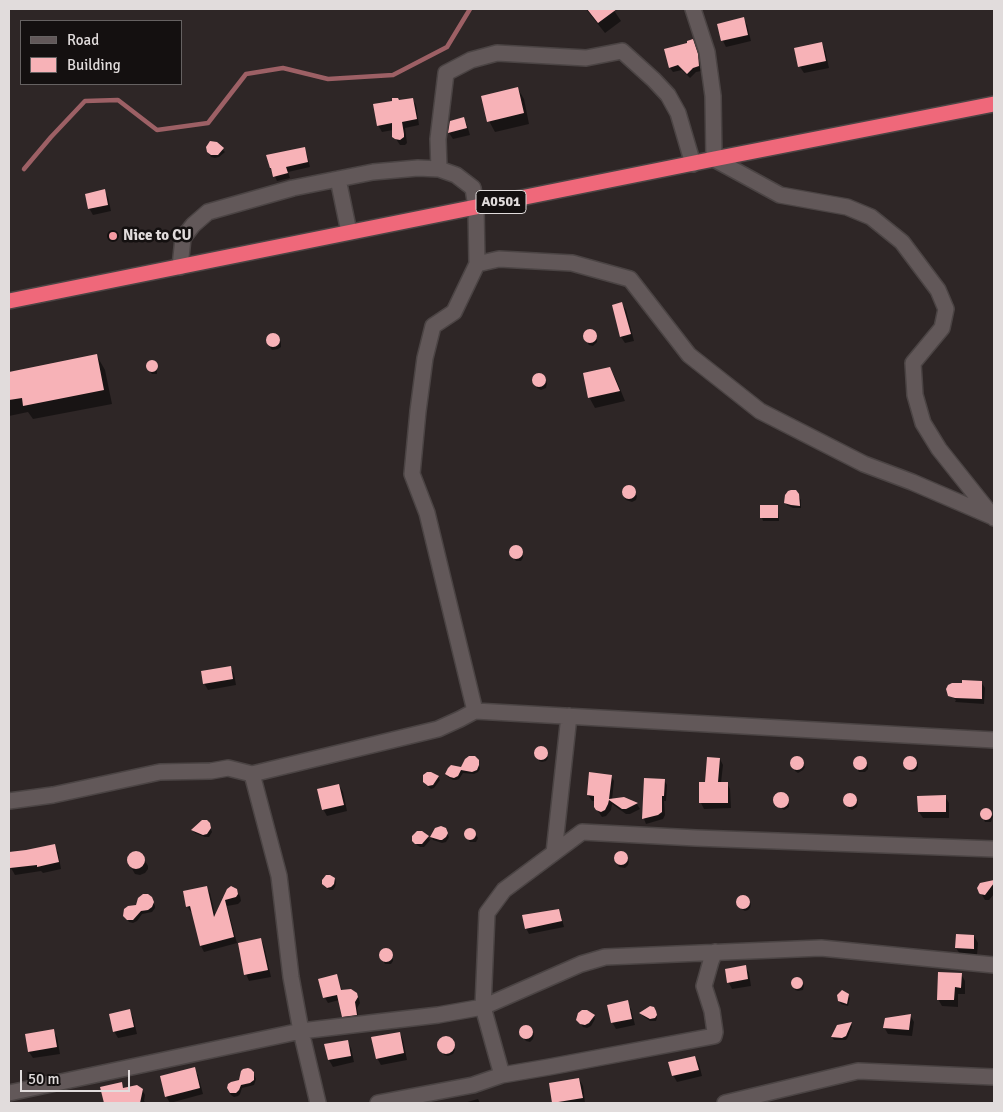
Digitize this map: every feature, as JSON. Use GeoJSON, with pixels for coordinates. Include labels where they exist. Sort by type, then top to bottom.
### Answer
{"type":"FeatureCollection","features":[{"type":"Feature","properties":{"kind":"highway","name":"A0501"},"geometry":{"type":"LineString","coordinates":[[9,301],[994,104]]}},
{"type":"Feature","properties":{"kind":"street"},"geometry":{"type":"LineString","coordinates":[[694,9],[708,52],[713,96],[714,159],[780,195],[847,207],[870,217],[902,242],[938,290],[946,309],[942,328],[912,362],[916,395],[923,423],[939,449],[994,518]]}},
{"type":"Feature","properties":{"kind":"street"},"geometry":{"type":"LineString","coordinates":[[439,169],[438,138],[446,73],[471,60],[497,53],[586,58],[622,51],[668,95],[678,113],[693,164]]}},
{"type":"Feature","properties":{"kind":"street"},"geometry":{"type":"LineString","coordinates":[[180,267],[183,238],[193,225],[208,212],[292,188],[373,172],[418,168],[439,169],[456,175],[473,188],[476,207],[477,264],[454,312],[433,326],[425,358],[412,474],[427,513],[474,711]]}},
{"type":"Feature","properties":{"kind":"street"},"geometry":{"type":"LineString","coordinates":[[338,179],[350,232]]}},
{"type":"Feature","properties":{"kind":"street"},"geometry":{"type":"LineString","coordinates":[[477,264],[499,258],[572,263],[630,279],[689,355],[760,412],[864,464],[912,482],[994,518]]}},
{"type":"Feature","properties":{"kind":"street"},"geometry":{"type":"LineString","coordinates":[[9,801],[54,795],[160,772],[211,771],[228,768],[252,774],[438,729],[460,720],[474,711],[994,740]]}},
{"type":"Feature","properties":{"kind":"street"},"geometry":{"type":"LineString","coordinates":[[554,853],[569,716]]}},
{"type":"Feature","properties":{"kind":"street"},"geometry":{"type":"LineString","coordinates":[[252,774],[279,876],[291,977],[301,1031],[318,1103]]}},
{"type":"Feature","properties":{"kind":"street"},"geometry":{"type":"LineString","coordinates":[[502,1075],[483,1007],[487,913],[504,890],[582,832],[994,849]]}},
{"type":"Feature","properties":{"kind":"street"},"geometry":{"type":"LineString","coordinates":[[9,1093],[301,1031],[438,1015],[483,1007],[581,964],[604,957],[821,948],[994,965]]}},
{"type":"Feature","properties":{"kind":"street"},"geometry":{"type":"LineString","coordinates":[[378,1103],[473,1085],[502,1075],[714,1036],[712,1012],[704,986],[715,952]]}},
{"type":"Feature","properties":{"kind":"street"},"geometry":{"type":"LineString","coordinates":[[725,1103],[858,1071],[994,1077]]}},
{"type":"Feature","properties":{"kind":"building"},"geometry":{"type":"Polygon","coordinates":[[[587,9],[617,9],[598,23],[587,9]]]}},
{"type":"Feature","properties":{"kind":"building"},"geometry":{"type":"Polygon","coordinates":[[[744,17],[748,35],[721,41],[717,24],[744,17]]]}},
{"type":"Feature","properties":{"kind":"building"},"geometry":{"type":"Polygon","coordinates":[[[693,39],[698,54],[699,66],[693,68],[687,74],[678,65],[669,68],[664,49],[687,43],[687,41],[693,39]]]}},
{"type":"Feature","properties":{"kind":"building"},"geometry":{"type":"Polygon","coordinates":[[[822,42],[826,61],[798,67],[794,48],[822,42]]]}},
{"type":"Feature","properties":{"kind":"building"},"geometry":{"type":"Polygon","coordinates":[[[518,87],[524,113],[487,122],[481,96],[518,87]]]}},
{"type":"Feature","properties":{"kind":"building"},"geometry":{"type":"Polygon","coordinates":[[[392,98],[398,98],[399,100],[413,98],[417,119],[402,122],[404,137],[400,140],[392,137],[392,123],[377,126],[373,104],[392,101],[392,98]]]}},
{"type":"Feature","properties":{"kind":"building"},"geometry":{"type":"Polygon","coordinates":[[[464,117],[467,128],[448,133],[450,121],[464,117]]]}},
{"type":"Feature","properties":{"kind":"building"},"geometry":{"type":"Polygon","coordinates":[[[210,141],[217,142],[224,148],[218,155],[211,155],[207,152],[206,147],[210,141]]]}},
{"type":"Feature","properties":{"kind":"building"},"geometry":{"type":"Polygon","coordinates":[[[305,147],[308,162],[286,167],[288,173],[273,177],[266,155],[305,147]]]}},
{"type":"Feature","properties":{"kind":"building"},"geometry":{"type":"Polygon","coordinates":[[[105,189],[108,205],[88,209],[85,194],[105,189]]]}},
{"type":"Feature","properties":{"kind":"building"},"geometry":{"type":"Polygon","coordinates":[[[622,302],[631,334],[620,337],[612,305],[622,302]]]}},
{"type":"Feature","properties":{"kind":"building"},"geometry":{"type":"Polygon","coordinates":[[[587,329],[593,329],[597,336],[593,343],[587,343],[583,339],[583,333],[587,329]]]}},
{"type":"Feature","properties":{"kind":"building"},"geometry":{"type":"Polygon","coordinates":[[[270,333],[276,333],[280,340],[276,347],[270,347],[266,343],[266,337],[270,333]]]}},
{"type":"Feature","properties":{"kind":"building"},"geometry":{"type":"Polygon","coordinates":[[[97,354],[104,390],[23,406],[22,398],[9,400],[9,372],[97,354]]]}},
{"type":"Feature","properties":{"kind":"building"},"geometry":{"type":"Polygon","coordinates":[[[150,360],[154,360],[158,366],[154,372],[150,372],[146,368],[146,364],[150,360]]]}},
{"type":"Feature","properties":{"kind":"building"},"geometry":{"type":"Polygon","coordinates":[[[610,367],[620,391],[588,398],[583,373],[610,367]]]}},
{"type":"Feature","properties":{"kind":"building"},"geometry":{"type":"Polygon","coordinates":[[[536,373],[542,373],[546,380],[542,387],[536,387],[532,383],[532,377],[536,373]]]}},
{"type":"Feature","properties":{"kind":"building"},"geometry":{"type":"Polygon","coordinates":[[[626,485],[632,485],[636,492],[632,499],[626,499],[622,495],[622,489],[626,485]]]}},
{"type":"Feature","properties":{"kind":"building"},"geometry":{"type":"Polygon","coordinates":[[[791,490],[796,490],[799,494],[800,506],[784,503],[785,495],[791,490]]]}},
{"type":"Feature","properties":{"kind":"building"},"geometry":{"type":"Polygon","coordinates":[[[760,505],[778,505],[778,518],[760,518],[760,505]]]}},
{"type":"Feature","properties":{"kind":"building"},"geometry":{"type":"Polygon","coordinates":[[[516,545],[521,547],[523,552],[521,557],[516,559],[511,557],[509,552],[511,547],[516,545]]]}},
{"type":"Feature","properties":{"kind":"building"},"geometry":{"type":"Polygon","coordinates":[[[231,666],[233,679],[203,684],[201,671],[231,666]]]}},
{"type":"Feature","properties":{"kind":"building"},"geometry":{"type":"Polygon","coordinates":[[[962,680],[982,681],[982,699],[948,696],[946,689],[948,685],[962,683],[962,680]]]}},
{"type":"Feature","properties":{"kind":"building"},"geometry":{"type":"Polygon","coordinates":[[[541,746],[546,748],[548,753],[546,758],[541,760],[536,758],[534,753],[536,748],[541,746]]]}},
{"type":"Feature","properties":{"kind":"building"},"geometry":{"type":"Polygon","coordinates":[[[469,756],[475,756],[479,760],[477,770],[472,772],[461,770],[458,776],[454,778],[445,774],[451,765],[461,767],[469,756]]]}},
{"type":"Feature","properties":{"kind":"building"},"geometry":{"type":"Polygon","coordinates":[[[794,756],[800,756],[804,763],[800,770],[794,770],[790,766],[790,760],[794,756]]]}},
{"type":"Feature","properties":{"kind":"building"},"geometry":{"type":"Polygon","coordinates":[[[857,756],[863,756],[867,763],[863,770],[857,770],[853,766],[853,760],[857,756]]]}},
{"type":"Feature","properties":{"kind":"building"},"geometry":{"type":"Polygon","coordinates":[[[910,756],[915,758],[917,763],[915,768],[910,770],[905,768],[903,763],[905,758],[910,756]]]}},
{"type":"Feature","properties":{"kind":"building"},"geometry":{"type":"Polygon","coordinates":[[[707,757],[720,758],[718,782],[728,782],[728,803],[699,803],[699,782],[705,782],[707,757]]]}},
{"type":"Feature","properties":{"kind":"building"},"geometry":{"type":"Polygon","coordinates":[[[427,772],[439,776],[433,785],[428,786],[423,782],[423,775],[427,772]]]}},
{"type":"Feature","properties":{"kind":"building"},"geometry":{"type":"Polygon","coordinates":[[[589,772],[612,775],[609,799],[624,797],[638,803],[622,809],[609,800],[605,810],[601,812],[596,810],[594,807],[594,796],[587,795],[589,772]]]}},
{"type":"Feature","properties":{"kind":"building"},"geometry":{"type":"Polygon","coordinates":[[[644,778],[665,779],[662,812],[658,815],[642,819],[644,778]]]}},
{"type":"Feature","properties":{"kind":"building"},"geometry":{"type":"Polygon","coordinates":[[[339,784],[344,805],[322,810],[317,789],[339,784]]]}},
{"type":"Feature","properties":{"kind":"building"},"geometry":{"type":"Polygon","coordinates":[[[781,792],[789,800],[781,808],[773,800],[781,792]]]}},
{"type":"Feature","properties":{"kind":"building"},"geometry":{"type":"Polygon","coordinates":[[[847,793],[853,793],[857,800],[853,807],[847,807],[843,803],[843,797],[847,793]]]}},
{"type":"Feature","properties":{"kind":"building"},"geometry":{"type":"Polygon","coordinates":[[[946,795],[946,812],[918,812],[917,796],[946,795]]]}},
{"type":"Feature","properties":{"kind":"building"},"geometry":{"type":"Polygon","coordinates":[[[986,808],[992,814],[986,820],[980,814],[986,808]]]}},
{"type":"Feature","properties":{"kind":"building"},"geometry":{"type":"Polygon","coordinates":[[[202,820],[207,820],[211,828],[207,834],[203,835],[191,830],[202,820]]]}},
{"type":"Feature","properties":{"kind":"building"},"geometry":{"type":"Polygon","coordinates":[[[441,826],[446,828],[448,833],[446,837],[440,840],[430,837],[435,828],[441,826]]]}},
{"type":"Feature","properties":{"kind":"building"},"geometry":{"type":"Polygon","coordinates":[[[472,828],[475,829],[475,839],[468,840],[465,839],[464,832],[465,829],[472,828]]]}},
{"type":"Feature","properties":{"kind":"building"},"geometry":{"type":"Polygon","coordinates":[[[417,831],[422,831],[429,836],[422,844],[415,844],[412,841],[412,836],[417,831]]]}},
{"type":"Feature","properties":{"kind":"building"},"geometry":{"type":"Polygon","coordinates":[[[55,844],[59,862],[37,867],[37,865],[10,868],[9,852],[55,844]]]}},
{"type":"Feature","properties":{"kind":"building"},"geometry":{"type":"Polygon","coordinates":[[[132,851],[140,851],[145,856],[143,867],[132,869],[127,864],[127,856],[132,851]]]}},
{"type":"Feature","properties":{"kind":"building"},"geometry":{"type":"Polygon","coordinates":[[[618,851],[624,851],[628,858],[624,865],[618,865],[614,861],[614,855],[618,851]]]}},
{"type":"Feature","properties":{"kind":"building"},"geometry":{"type":"Polygon","coordinates":[[[326,875],[335,878],[334,884],[327,888],[322,884],[322,880],[326,875]]]}},
{"type":"Feature","properties":{"kind":"building"},"geometry":{"type":"Polygon","coordinates":[[[994,880],[994,883],[985,895],[979,893],[977,888],[980,883],[994,880]]]}},
{"type":"Feature","properties":{"kind":"building"},"geometry":{"type":"Polygon","coordinates":[[[207,886],[214,917],[227,889],[231,886],[237,889],[238,894],[236,897],[225,900],[234,937],[200,946],[190,906],[186,907],[183,891],[207,886]]]}},
{"type":"Feature","properties":{"kind":"building"},"geometry":{"type":"Polygon","coordinates":[[[143,894],[148,894],[152,897],[154,902],[152,907],[141,911],[133,920],[127,920],[123,916],[124,909],[128,906],[136,905],[138,898],[143,894]]]}},
{"type":"Feature","properties":{"kind":"building"},"geometry":{"type":"Polygon","coordinates":[[[743,895],[748,897],[750,902],[748,907],[743,909],[738,907],[736,902],[738,897],[743,895]]]}},
{"type":"Feature","properties":{"kind":"building"},"geometry":{"type":"Polygon","coordinates":[[[559,909],[562,921],[525,929],[522,915],[559,909]]]}},
{"type":"Feature","properties":{"kind":"building"},"geometry":{"type":"Polygon","coordinates":[[[956,934],[974,935],[974,949],[955,948],[956,934]]]}},
{"type":"Feature","properties":{"kind":"building"},"geometry":{"type":"Polygon","coordinates":[[[261,938],[268,970],[244,975],[238,943],[261,938]]]}},
{"type":"Feature","properties":{"kind":"building"},"geometry":{"type":"Polygon","coordinates":[[[383,948],[389,948],[393,955],[389,962],[383,962],[379,958],[379,952],[383,948]]]}},
{"type":"Feature","properties":{"kind":"building"},"geometry":{"type":"Polygon","coordinates":[[[746,965],[748,979],[727,983],[725,969],[746,965]]]}},
{"type":"Feature","properties":{"kind":"building"},"geometry":{"type":"Polygon","coordinates":[[[938,972],[962,973],[961,988],[955,987],[954,1000],[937,1000],[938,972]]]}},
{"type":"Feature","properties":{"kind":"building"},"geometry":{"type":"Polygon","coordinates":[[[337,974],[341,990],[351,989],[357,993],[358,997],[355,1002],[357,1015],[342,1017],[337,995],[323,998],[318,979],[337,974]]]}},
{"type":"Feature","properties":{"kind":"building"},"geometry":{"type":"Polygon","coordinates":[[[799,977],[802,978],[802,988],[795,989],[792,988],[791,981],[792,978],[799,977]]]}},
{"type":"Feature","properties":{"kind":"building"},"geometry":{"type":"Polygon","coordinates":[[[842,990],[849,994],[847,1004],[838,1001],[837,995],[842,990]]]}},
{"type":"Feature","properties":{"kind":"building"},"geometry":{"type":"Polygon","coordinates":[[[628,1000],[632,1019],[611,1023],[607,1005],[628,1000]]]}},
{"type":"Feature","properties":{"kind":"building"},"geometry":{"type":"Polygon","coordinates":[[[650,1006],[654,1007],[656,1011],[657,1015],[655,1018],[650,1019],[639,1013],[650,1006]]]}},
{"type":"Feature","properties":{"kind":"building"},"geometry":{"type":"Polygon","coordinates":[[[130,1009],[134,1027],[113,1032],[109,1014],[130,1009]]]}},
{"type":"Feature","properties":{"kind":"building"},"geometry":{"type":"Polygon","coordinates":[[[582,1010],[587,1010],[595,1015],[585,1025],[580,1024],[576,1020],[578,1013],[582,1010]]]}},
{"type":"Feature","properties":{"kind":"building"},"geometry":{"type":"Polygon","coordinates":[[[911,1014],[909,1030],[883,1028],[885,1018],[911,1014]]]}},
{"type":"Feature","properties":{"kind":"building"},"geometry":{"type":"Polygon","coordinates":[[[852,1022],[846,1036],[842,1038],[831,1037],[837,1025],[852,1022]]]}},
{"type":"Feature","properties":{"kind":"building"},"geometry":{"type":"Polygon","coordinates":[[[523,1025],[529,1025],[533,1032],[529,1039],[523,1039],[519,1035],[519,1029],[523,1025]]]}},
{"type":"Feature","properties":{"kind":"building"},"geometry":{"type":"Polygon","coordinates":[[[54,1029],[57,1047],[28,1052],[25,1034],[54,1029]]]}},
{"type":"Feature","properties":{"kind":"building"},"geometry":{"type":"Polygon","coordinates":[[[400,1032],[404,1053],[376,1059],[371,1037],[400,1032]]]}},
{"type":"Feature","properties":{"kind":"building"},"geometry":{"type":"Polygon","coordinates":[[[446,1036],[452,1039],[455,1045],[452,1051],[446,1054],[440,1051],[437,1045],[440,1039],[446,1036]]]}},
{"type":"Feature","properties":{"kind":"building"},"geometry":{"type":"Polygon","coordinates":[[[348,1040],[351,1056],[328,1060],[324,1044],[348,1040]]]}},
{"type":"Feature","properties":{"kind":"building"},"geometry":{"type":"Polygon","coordinates":[[[695,1056],[699,1070],[672,1076],[668,1062],[695,1056]]]}},
{"type":"Feature","properties":{"kind":"building"},"geometry":{"type":"Polygon","coordinates":[[[195,1067],[200,1088],[165,1097],[160,1076],[195,1067]]]}},
{"type":"Feature","properties":{"kind":"building"},"geometry":{"type":"Polygon","coordinates":[[[248,1068],[254,1072],[254,1080],[241,1085],[236,1093],[230,1093],[227,1088],[228,1084],[239,1080],[241,1071],[248,1068]]]}},
{"type":"Feature","properties":{"kind":"building"},"geometry":{"type":"Polygon","coordinates":[[[579,1078],[583,1098],[552,1103],[549,1083],[579,1078]]]}},
{"type":"Feature","properties":{"kind":"building"},"geometry":{"type":"Polygon","coordinates":[[[122,1082],[123,1088],[137,1085],[143,1089],[140,1103],[104,1103],[100,1087],[122,1082]]]}},
{"type":"Feature","properties":{"kind":"waterway"},"geometry":{"type":"LineString","coordinates":[[24,169],[85,101],[118,100],[157,130],[208,123],[246,74],[283,68],[328,79],[393,75],[447,47],[470,9]]}},
{"type":"Feature","properties":{"kind":"place","name":"Nice to CU"},"geometry":{"type":"Point","coordinates":[113,236]}}]}
